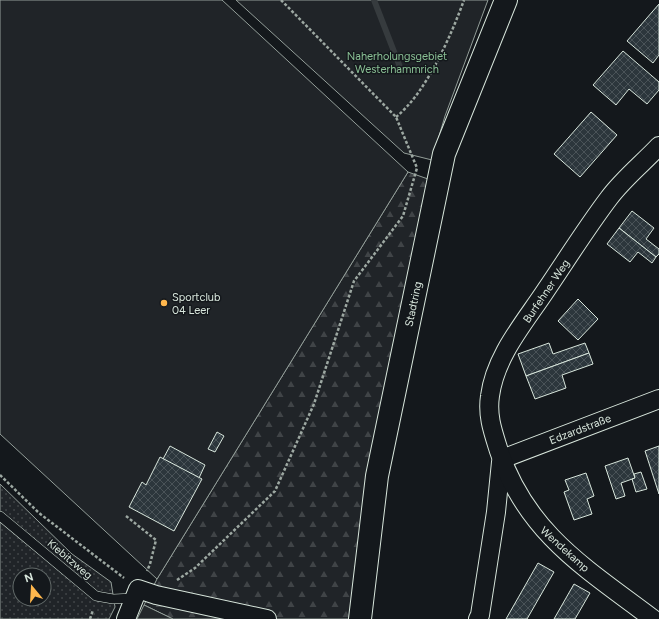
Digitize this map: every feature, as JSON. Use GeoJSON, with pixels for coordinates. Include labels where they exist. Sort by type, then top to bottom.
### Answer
{"type":"FeatureCollection","features":[{"type":"Feature","properties":{"kind":"highway","name":"Stadtring"},"geometry":{"type":"LineString","coordinates":[[360,619],[377,476],[444,154],[506,0]]}},
{"type":"Feature","properties":{"kind":"street","name":"Burfehner Weg"},"geometry":{"type":"LineString","coordinates":[[502,459],[489,421],[490,395],[496,371],[510,344],[610,196],[659,146]]}},
{"type":"Feature","properties":{"kind":"street","name":"Edzardstraße"},"geometry":{"type":"LineString","coordinates":[[502,459],[659,399]]}},
{"type":"Feature","properties":{"kind":"street"},"geometry":{"type":"LineString","coordinates":[[478,619],[480,615],[496,512],[502,459]]}},
{"type":"Feature","properties":{"kind":"street","name":"Wendekamp"},"geometry":{"type":"LineString","coordinates":[[502,459],[522,502],[553,541],[572,558],[653,619]]}},
{"type":"Feature","properties":{"kind":"street"},"geometry":{"type":"LineString","coordinates":[[126,619],[136,593],[156,595],[267,619]]}},
{"type":"Feature","properties":{"kind":"lane","name":"Kiebitzweg"},"geometry":{"type":"LineString","coordinates":[[0,516],[96,596],[114,599],[136,593]]}},
{"type":"Feature","properties":{"kind":"path"},"geometry":{"type":"LineString","coordinates":[[156,595],[195,568],[276,491],[314,404],[354,281],[403,216],[417,168],[396,117],[281,0]]}},
{"type":"Feature","properties":{"kind":"path"},"geometry":{"type":"LineString","coordinates":[[396,117],[409,106],[431,71],[464,0]]}},
{"type":"Feature","properties":{"kind":"path"},"geometry":{"type":"LineString","coordinates":[[0,475],[39,513],[136,593],[150,564],[156,540],[126,516]]}},
{"type":"Feature","properties":{"kind":"green space","name":"Sportclub 04 Leer"},"geometry":{"type":"Polygon","coordinates":[[[0,0],[222,0],[408,172],[157,579],[0,434],[0,0]]]}},
{"type":"Feature","properties":{"kind":"green space","name":"Naherholungsgebiet Westerhammrich"},"geometry":{"type":"Polygon","coordinates":[[[236,0],[488,0],[445,116],[432,160],[404,153],[236,0]]]}},
{"type":"Feature","properties":{"kind":"green space"},"geometry":{"type":"Polygon","coordinates":[[[408,172],[448,186],[384,476],[367,619],[173,619],[144,605],[157,579],[408,172]]]}},
{"type":"Feature","properties":{"kind":"green space"},"geometry":{"type":"Polygon","coordinates":[[[0,484],[72,554],[111,582],[115,607],[109,619],[0,619],[0,484]]]}},
{"type":"Feature","properties":{"kind":"shaded area"},"geometry":{"type":"Polygon","coordinates":[[[144,605],[173,619],[137,619],[144,605]]]}},
{"type":"Feature","properties":{"kind":"building"},"geometry":{"type":"Polygon","coordinates":[[[659,4],[659,55],[653,63],[627,41],[659,4]]]}},
{"type":"Feature","properties":{"kind":"building"},"geometry":{"type":"Polygon","coordinates":[[[623,51],[659,82],[659,90],[647,104],[629,89],[616,105],[593,85],[623,51]]]}},
{"type":"Feature","properties":{"kind":"building"},"geometry":{"type":"Polygon","coordinates":[[[591,112],[617,135],[580,177],[554,154],[591,112]]]}},
{"type":"Feature","properties":{"kind":"building"},"geometry":{"type":"Polygon","coordinates":[[[632,211],[654,228],[646,239],[659,249],[659,254],[656,257],[619,228],[632,211]]]}},
{"type":"Feature","properties":{"kind":"building"},"geometry":{"type":"Polygon","coordinates":[[[619,228],[656,257],[652,263],[638,252],[630,262],[607,244],[619,228]]]}},
{"type":"Feature","properties":{"kind":"building"},"geometry":{"type":"Polygon","coordinates":[[[578,299],[598,319],[578,340],[558,321],[578,299]]]}},
{"type":"Feature","properties":{"kind":"building"},"geometry":{"type":"Polygon","coordinates":[[[549,343],[553,354],[585,343],[589,353],[526,376],[518,354],[549,343]]]}},
{"type":"Feature","properties":{"kind":"building"},"geometry":{"type":"Polygon","coordinates":[[[589,353],[593,364],[562,375],[566,388],[535,399],[526,376],[589,353]]]}},
{"type":"Feature","properties":{"kind":"building"},"geometry":{"type":"Polygon","coordinates":[[[217,432],[224,436],[215,452],[208,449],[217,432]]]}},
{"type":"Feature","properties":{"kind":"building"},"geometry":{"type":"Polygon","coordinates":[[[170,446],[205,465],[199,478],[163,459],[170,446]]]}},
{"type":"Feature","properties":{"kind":"building"},"geometry":{"type":"Polygon","coordinates":[[[659,446],[659,494],[645,451],[659,446]]]}},
{"type":"Feature","properties":{"kind":"building"},"geometry":{"type":"Polygon","coordinates":[[[160,457],[202,479],[174,531],[129,507],[142,482],[146,485],[160,457]]]}},
{"type":"Feature","properties":{"kind":"building"},"geometry":{"type":"Polygon","coordinates":[[[628,458],[635,478],[621,483],[625,496],[616,499],[605,466],[628,458]]]}},
{"type":"Feature","properties":{"kind":"building"},"geometry":{"type":"Polygon","coordinates":[[[641,472],[647,489],[636,492],[632,479],[635,478],[634,474],[641,472]]]}},
{"type":"Feature","properties":{"kind":"building"},"geometry":{"type":"Polygon","coordinates":[[[586,473],[594,496],[587,499],[592,514],[574,520],[564,492],[569,490],[565,480],[586,473]]]}},
{"type":"Feature","properties":{"kind":"building"},"geometry":{"type":"Polygon","coordinates":[[[538,563],[554,572],[527,619],[506,619],[538,563]]]}},
{"type":"Feature","properties":{"kind":"building"},"geometry":{"type":"Polygon","coordinates":[[[574,584],[590,593],[575,619],[554,619],[574,584]]]}},
{"type":"Feature","properties":{"kind":"waterway"},"geometry":{"type":"LineString","coordinates":[[374,0],[400,67]]}},
{"type":"Feature","properties":{"kind":"place","name":"Sportclub 04 Leer"},"geometry":{"type":"Point","coordinates":[164,303]}}]}
